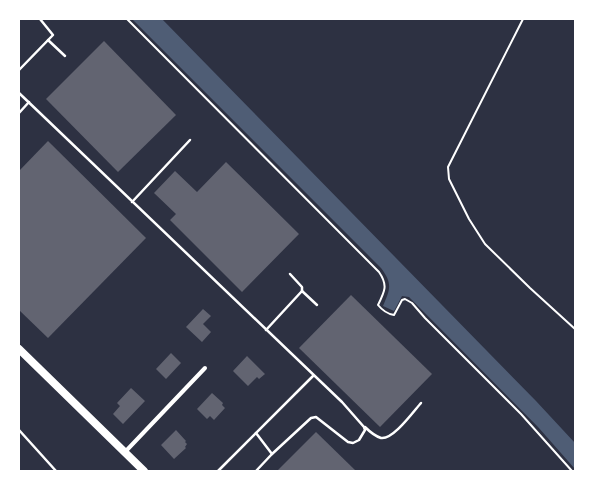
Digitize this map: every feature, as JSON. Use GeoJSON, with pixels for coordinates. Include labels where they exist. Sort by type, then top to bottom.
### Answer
{"type":"FeatureCollection","features":[{"type":"Feature","properties":{"kind":"main road"},"geometry":{"type":"LineString","coordinates":[[19,349],[144,471]]}},
{"type":"Feature","properties":{"kind":"street"},"geometry":{"type":"LineString","coordinates":[[124,452],[205,368]]}},
{"type":"Feature","properties":{"kind":"lane"},"geometry":{"type":"LineString","coordinates":[[19,70],[53,35],[40,19]]}},
{"type":"Feature","properties":{"kind":"lane"},"geometry":{"type":"LineString","coordinates":[[48,40],[65,56]]}},
{"type":"Feature","properties":{"kind":"lane"},"geometry":{"type":"LineString","coordinates":[[19,93],[313,376],[342,402],[364,427],[377,437],[387,438],[398,429],[421,403]]}},
{"type":"Feature","properties":{"kind":"lane"},"geometry":{"type":"LineString","coordinates":[[19,113],[29,102]]}},
{"type":"Feature","properties":{"kind":"lane"},"geometry":{"type":"LineString","coordinates":[[132,202],[190,140]]}},
{"type":"Feature","properties":{"kind":"lane"},"geometry":{"type":"LineString","coordinates":[[290,274],[302,287],[302,292],[317,305]]}},
{"type":"Feature","properties":{"kind":"lane"},"geometry":{"type":"LineString","coordinates":[[266,330],[302,292]]}},
{"type":"Feature","properties":{"kind":"lane"},"geometry":{"type":"LineString","coordinates":[[218,471],[313,376]]}},
{"type":"Feature","properties":{"kind":"lane"},"geometry":{"type":"LineString","coordinates":[[256,471],[311,418],[316,417],[348,442],[353,443],[359,440],[365,430],[364,427]]}},
{"type":"Feature","properties":{"kind":"lane"},"geometry":{"type":"LineString","coordinates":[[19,430],[56,471]]}},
{"type":"Feature","properties":{"kind":"lane"},"geometry":{"type":"LineString","coordinates":[[256,433],[272,454]]}},
{"type":"Feature","properties":{"kind":"path"},"geometry":{"type":"LineString","coordinates":[[127,19],[379,272],[385,285],[384,293],[378,305],[380,308],[394,315],[402,300],[406,299],[412,303],[425,318],[521,414],[572,471]]}},
{"type":"Feature","properties":{"kind":"path"},"geometry":{"type":"LineString","coordinates":[[523,19],[448,167],[449,179],[469,219],[485,244],[575,329]]}},
{"type":"Feature","properties":{"kind":"water"},"geometry":{"type":"Polygon","coordinates":[[[132,19],[162,19],[536,401],[575,443],[575,469],[538,427],[409,297],[402,296],[394,311],[383,306],[389,291],[389,283],[381,268],[132,19]]]}},
{"type":"Feature","properties":{"kind":"building"},"geometry":{"type":"Polygon","coordinates":[[[104,41],[176,115],[118,172],[46,99],[104,41]]]}},
{"type":"Feature","properties":{"kind":"building"},"geometry":{"type":"Polygon","coordinates":[[[48,141],[146,238],[48,338],[19,310],[19,171],[48,141]]]}},
{"type":"Feature","properties":{"kind":"building"},"geometry":{"type":"Polygon","coordinates":[[[226,162],[299,234],[242,292],[170,220],[176,214],[154,193],[175,171],[197,192],[226,162]]]}},
{"type":"Feature","properties":{"kind":"building"},"geometry":{"type":"Polygon","coordinates":[[[351,295],[432,374],[380,427],[299,348],[351,295]]]}},
{"type":"Feature","properties":{"kind":"building"},"geometry":{"type":"Polygon","coordinates":[[[203,309],[211,316],[203,324],[211,332],[202,342],[186,327],[203,309]]]}},
{"type":"Feature","properties":{"kind":"building"},"geometry":{"type":"Polygon","coordinates":[[[171,353],[181,363],[166,379],[156,369],[171,353]]]}},
{"type":"Feature","properties":{"kind":"building"},"geometry":{"type":"Polygon","coordinates":[[[247,356],[265,374],[259,379],[257,377],[248,386],[233,371],[247,356]]]}},
{"type":"Feature","properties":{"kind":"building"},"geometry":{"type":"Polygon","coordinates":[[[131,388],[145,401],[123,424],[113,414],[120,406],[117,403],[131,388]]]}},
{"type":"Feature","properties":{"kind":"building"},"geometry":{"type":"Polygon","coordinates":[[[212,393],[223,403],[222,405],[225,408],[214,420],[210,416],[207,419],[197,409],[212,393]]]}},
{"type":"Feature","properties":{"kind":"building"},"geometry":{"type":"Polygon","coordinates":[[[176,430],[187,444],[185,447],[186,448],[174,459],[161,445],[176,430]]]}},
{"type":"Feature","properties":{"kind":"building"},"geometry":{"type":"Polygon","coordinates":[[[316,432],[356,471],[277,471],[316,432]]]}}]}
